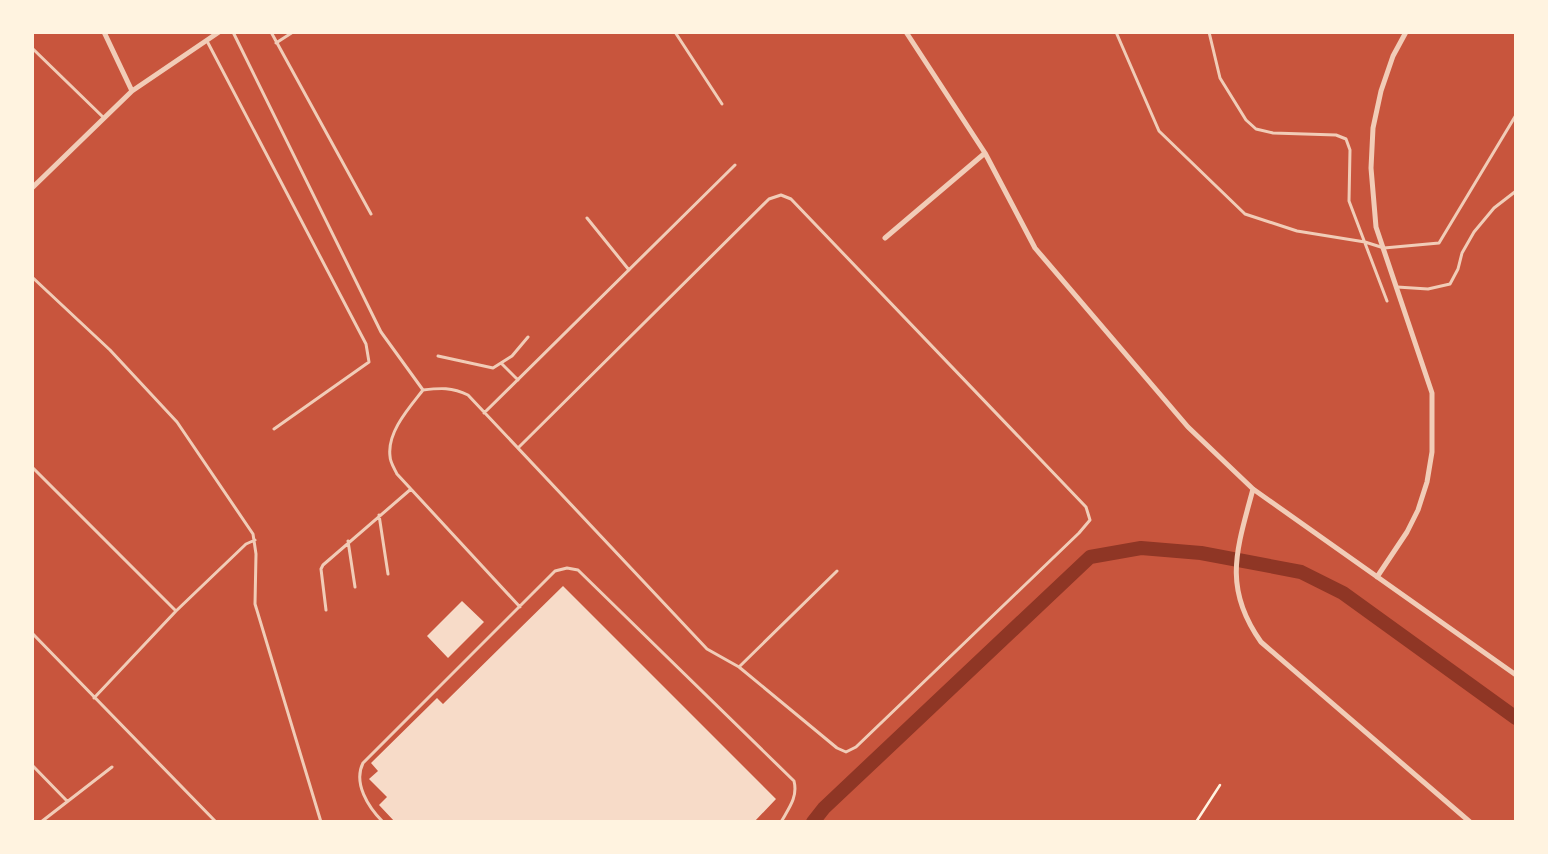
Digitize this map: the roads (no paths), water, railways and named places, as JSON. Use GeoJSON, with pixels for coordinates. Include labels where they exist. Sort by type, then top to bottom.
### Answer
{"type":"FeatureCollection","features":[{"type":"Feature","properties":{"kind":"street"},"geometry":{"type":"LineString","coordinates":[[104,32],[132,91]]}},
{"type":"Feature","properties":{"kind":"street"},"geometry":{"type":"LineString","coordinates":[[32,188],[132,91],[219,32]]}},
{"type":"Feature","properties":{"kind":"street"},"geometry":{"type":"LineString","coordinates":[[906,32],[985,153],[1035,248],[1188,427],[1253,489],[1516,675]]}},
{"type":"Feature","properties":{"kind":"street"},"geometry":{"type":"LineString","coordinates":[[1377,577],[1418,510],[1427,482],[1432,452],[1432,394],[1376,227],[1371,168],[1373,128],[1380,91],[1393,56],[1406,32]]}},
{"type":"Feature","properties":{"kind":"street"},"geometry":{"type":"LineString","coordinates":[[885,238],[985,153]]}},
{"type":"Feature","properties":{"kind":"street"},"geometry":{"type":"LineString","coordinates":[[1253,489],[1239,542],[1235,567],[1238,597],[1246,622],[1261,642],[1470,822]]}},
{"type":"Feature","properties":{"kind":"lane"},"geometry":{"type":"LineString","coordinates":[[233,32],[381,332],[423,390]]}},
{"type":"Feature","properties":{"kind":"lane"},"geometry":{"type":"LineString","coordinates":[[271,32],[371,214]]}},
{"type":"Feature","properties":{"kind":"lane"},"geometry":{"type":"LineString","coordinates":[[276,43],[293,32]]}},
{"type":"Feature","properties":{"kind":"lane"},"geometry":{"type":"LineString","coordinates":[[675,32],[722,104]]}},
{"type":"Feature","properties":{"kind":"lane"},"geometry":{"type":"LineString","coordinates":[[1116,32],[1159,131],[1245,214],[1297,231],[1365,242],[1384,248],[1439,244],[1516,115]]}},
{"type":"Feature","properties":{"kind":"lane"},"geometry":{"type":"LineString","coordinates":[[1209,32],[1220,78],[1246,120],[1256,130],[1273,133],[1336,135],[1346,139],[1350,150],[1349,201],[1387,301]]}},
{"type":"Feature","properties":{"kind":"lane"},"geometry":{"type":"LineString","coordinates":[[207,41],[366,344],[369,356],[369,362],[274,429]]}},
{"type":"Feature","properties":{"kind":"lane"},"geometry":{"type":"LineString","coordinates":[[32,48],[104,118]]}},
{"type":"Feature","properties":{"kind":"lane"},"geometry":{"type":"LineString","coordinates":[[484,413],[736,165]]}},
{"type":"Feature","properties":{"kind":"lane"},"geometry":{"type":"LineString","coordinates":[[1396,286],[1428,289],[1450,284],[1458,269],[1462,253],[1474,232],[1494,208],[1516,191]]}},
{"type":"Feature","properties":{"kind":"lane"},"geometry":{"type":"LineString","coordinates":[[519,447],[769,199],[781,195],[791,199],[1086,507],[1090,520],[1079,533],[856,747],[846,752],[837,748],[739,668],[707,649],[519,447],[468,395],[456,389],[443,387],[423,390],[404,413],[389,446],[390,458],[397,474],[520,606]]}},
{"type":"Feature","properties":{"kind":"lane"},"geometry":{"type":"LineString","coordinates":[[588,218],[629,270]]}},
{"type":"Feature","properties":{"kind":"lane"},"geometry":{"type":"LineString","coordinates":[[32,277],[110,350],[177,422],[255,540],[256,604],[321,822]]}},
{"type":"Feature","properties":{"kind":"lane"},"geometry":{"type":"LineString","coordinates":[[438,356],[493,368],[502,364],[528,337]]}},
{"type":"Feature","properties":{"kind":"lane"},"geometry":{"type":"LineString","coordinates":[[502,364],[518,380]]}},
{"type":"Feature","properties":{"kind":"lane"},"geometry":{"type":"LineString","coordinates":[[32,467],[176,611]]}},
{"type":"Feature","properties":{"kind":"lane"},"geometry":{"type":"LineString","coordinates":[[326,610],[321,570],[323,565],[348,541],[411,489]]}},
{"type":"Feature","properties":{"kind":"lane"},"geometry":{"type":"LineString","coordinates":[[379,515],[388,574]]}},
{"type":"Feature","properties":{"kind":"lane"},"geometry":{"type":"LineString","coordinates":[[94,698],[176,611],[246,544],[255,540]]}},
{"type":"Feature","properties":{"kind":"lane"},"geometry":{"type":"LineString","coordinates":[[348,541],[355,587]]}},
{"type":"Feature","properties":{"kind":"lane"},"geometry":{"type":"LineString","coordinates":[[383,822],[372,810],[358,779],[358,772],[363,763],[556,571],[567,568],[578,570],[794,781],[796,789],[794,800],[780,822]]}},
{"type":"Feature","properties":{"kind":"lane"},"geometry":{"type":"LineString","coordinates":[[739,668],[837,571]]}},
{"type":"Feature","properties":{"kind":"lane"},"geometry":{"type":"LineString","coordinates":[[32,633],[216,822]]}},
{"type":"Feature","properties":{"kind":"lane"},"geometry":{"type":"LineString","coordinates":[[32,765],[67,802]]}},
{"type":"Feature","properties":{"kind":"lane"},"geometry":{"type":"LineString","coordinates":[[41,822],[112,767]]}},
{"type":"Feature","properties":{"kind":"waterway"},"geometry":{"type":"LineString","coordinates":[[813,822],[824,808],[1090,557],[1141,548],[1201,553],[1301,572],[1343,593],[1516,718]]}}]}
